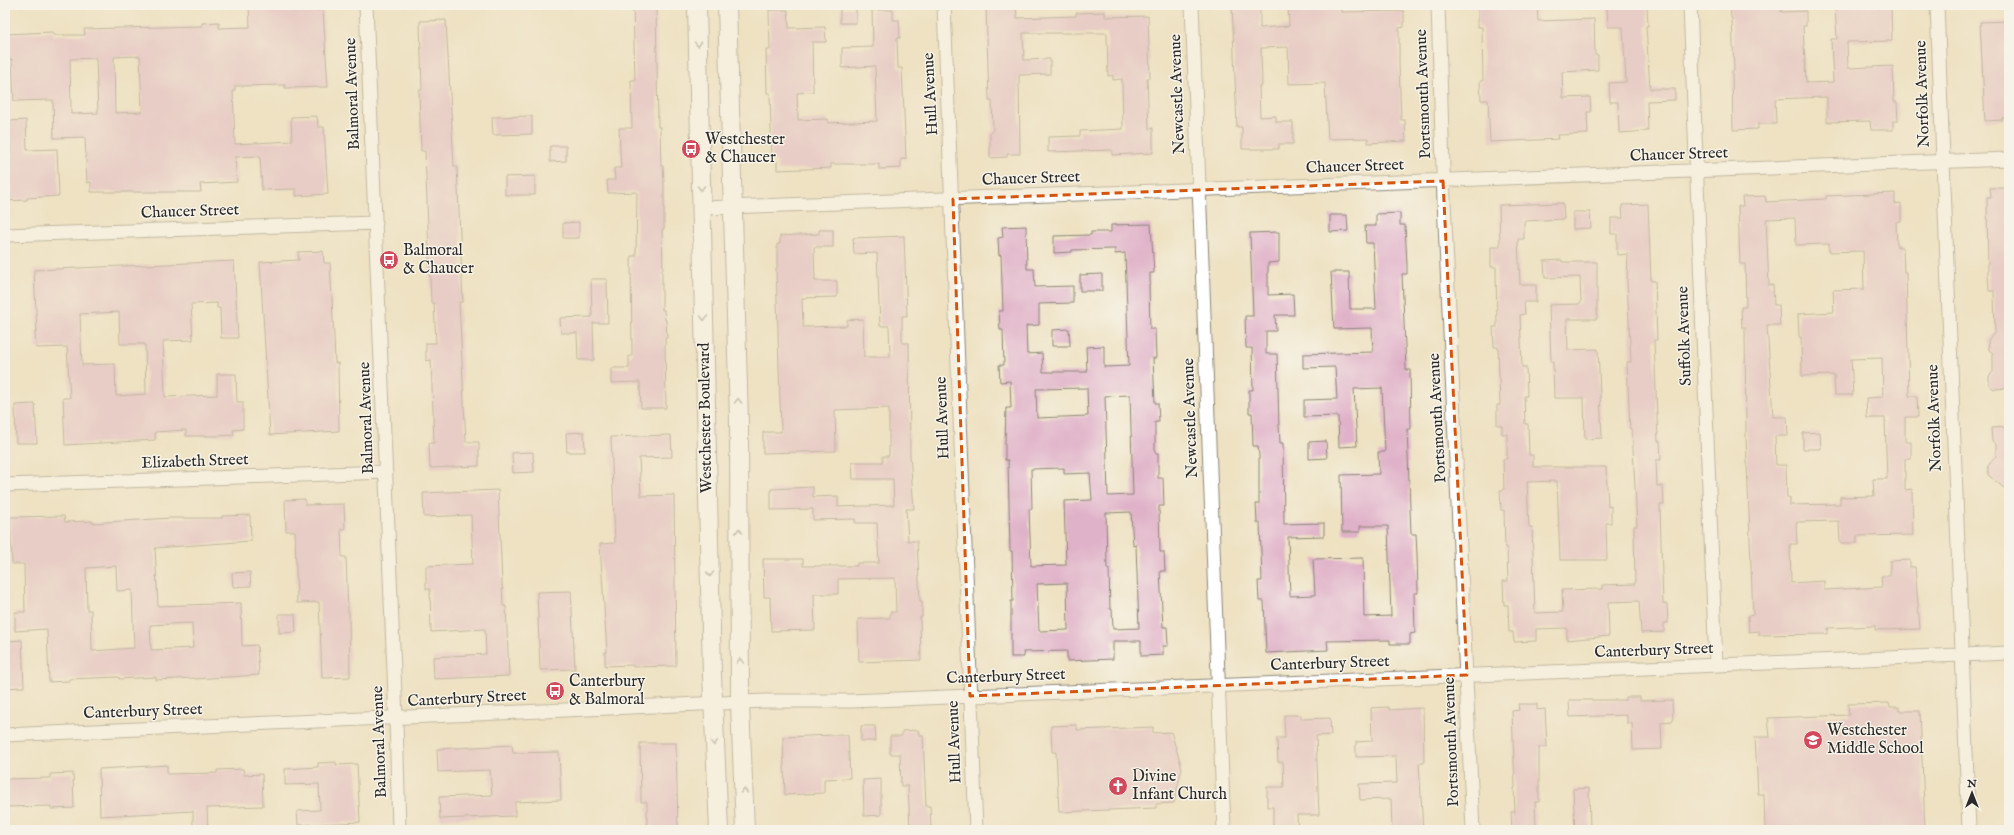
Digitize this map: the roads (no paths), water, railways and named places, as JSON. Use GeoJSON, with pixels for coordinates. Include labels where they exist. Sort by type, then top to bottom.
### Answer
{"type":"FeatureCollection","features":[{"type":"Feature","properties":{"kind":"street","name":"Balmoral Avenue"},"geometry":{"type":"LineString","coordinates":[[366,5],[396,719],[399,830]]}},
{"type":"Feature","properties":{"kind":"street","name":"Westchester Boulevard"},"geometry":{"type":"LineString","coordinates":[[697,5],[713,704],[719,830]]}},
{"type":"Feature","properties":{"kind":"street","name":"Westchester Boulevard"},"geometry":{"type":"LineString","coordinates":[[727,5],[739,421],[740,704],[745,830]]}},
{"type":"Feature","properties":{"kind":"street","name":"Hull Avenue"},"geometry":{"type":"LineString","coordinates":[[944,5],[976,830]]}},
{"type":"Feature","properties":{"kind":"street","name":"Newcastle Avenue"},"geometry":{"type":"LineString","coordinates":[[1192,5],[1224,830]]}},
{"type":"Feature","properties":{"kind":"street","name":"Portsmouth Avenue"},"geometry":{"type":"LineString","coordinates":[[1438,5],[1443,181],[1473,830]]}},
{"type":"Feature","properties":{"kind":"street","name":"Suffolk Avenue"},"geometry":{"type":"LineString","coordinates":[[1690,5],[1716,665]]}},
{"type":"Feature","properties":{"kind":"street","name":"Norfolk Avenue"},"geometry":{"type":"LineString","coordinates":[[1937,5],[1969,830]]}},
{"type":"Feature","properties":{"kind":"street","name":"Chaucer Street"},"geometry":{"type":"LineString","coordinates":[[702,208],[2009,159]]}},
{"type":"Feature","properties":{"kind":"street","name":"Chaucer Street"},"geometry":{"type":"LineString","coordinates":[[5,235],[376,223]]}},
{"type":"Feature","properties":{"kind":"street","name":"Elizabeth Street"},"geometry":{"type":"LineString","coordinates":[[5,485],[386,472]]}},
{"type":"Feature","properties":{"kind":"street","name":"Canterbury Street"},"geometry":{"type":"LineString","coordinates":[[5,735],[713,704],[970,696],[2009,653]]}},
{"type":"Feature","properties":{"kind":"place","name":"Westchester & Chaucer"},"geometry":{"type":"Point","coordinates":[691,149]}},
{"type":"Feature","properties":{"kind":"place","name":"Balmoral & Chaucer"},"geometry":{"type":"Point","coordinates":[389,260]}},
{"type":"Feature","properties":{"kind":"place","name":"Canterbury & Balmoral"},"geometry":{"type":"Point","coordinates":[555,691]}},
{"type":"Feature","properties":{"kind":"place","name":"Westchester Middle School"},"geometry":{"type":"Point","coordinates":[1813,740]}},
{"type":"Feature","properties":{"kind":"place","name":"Divine Infant Church"},"geometry":{"type":"Point","coordinates":[1118,786]}}]}
